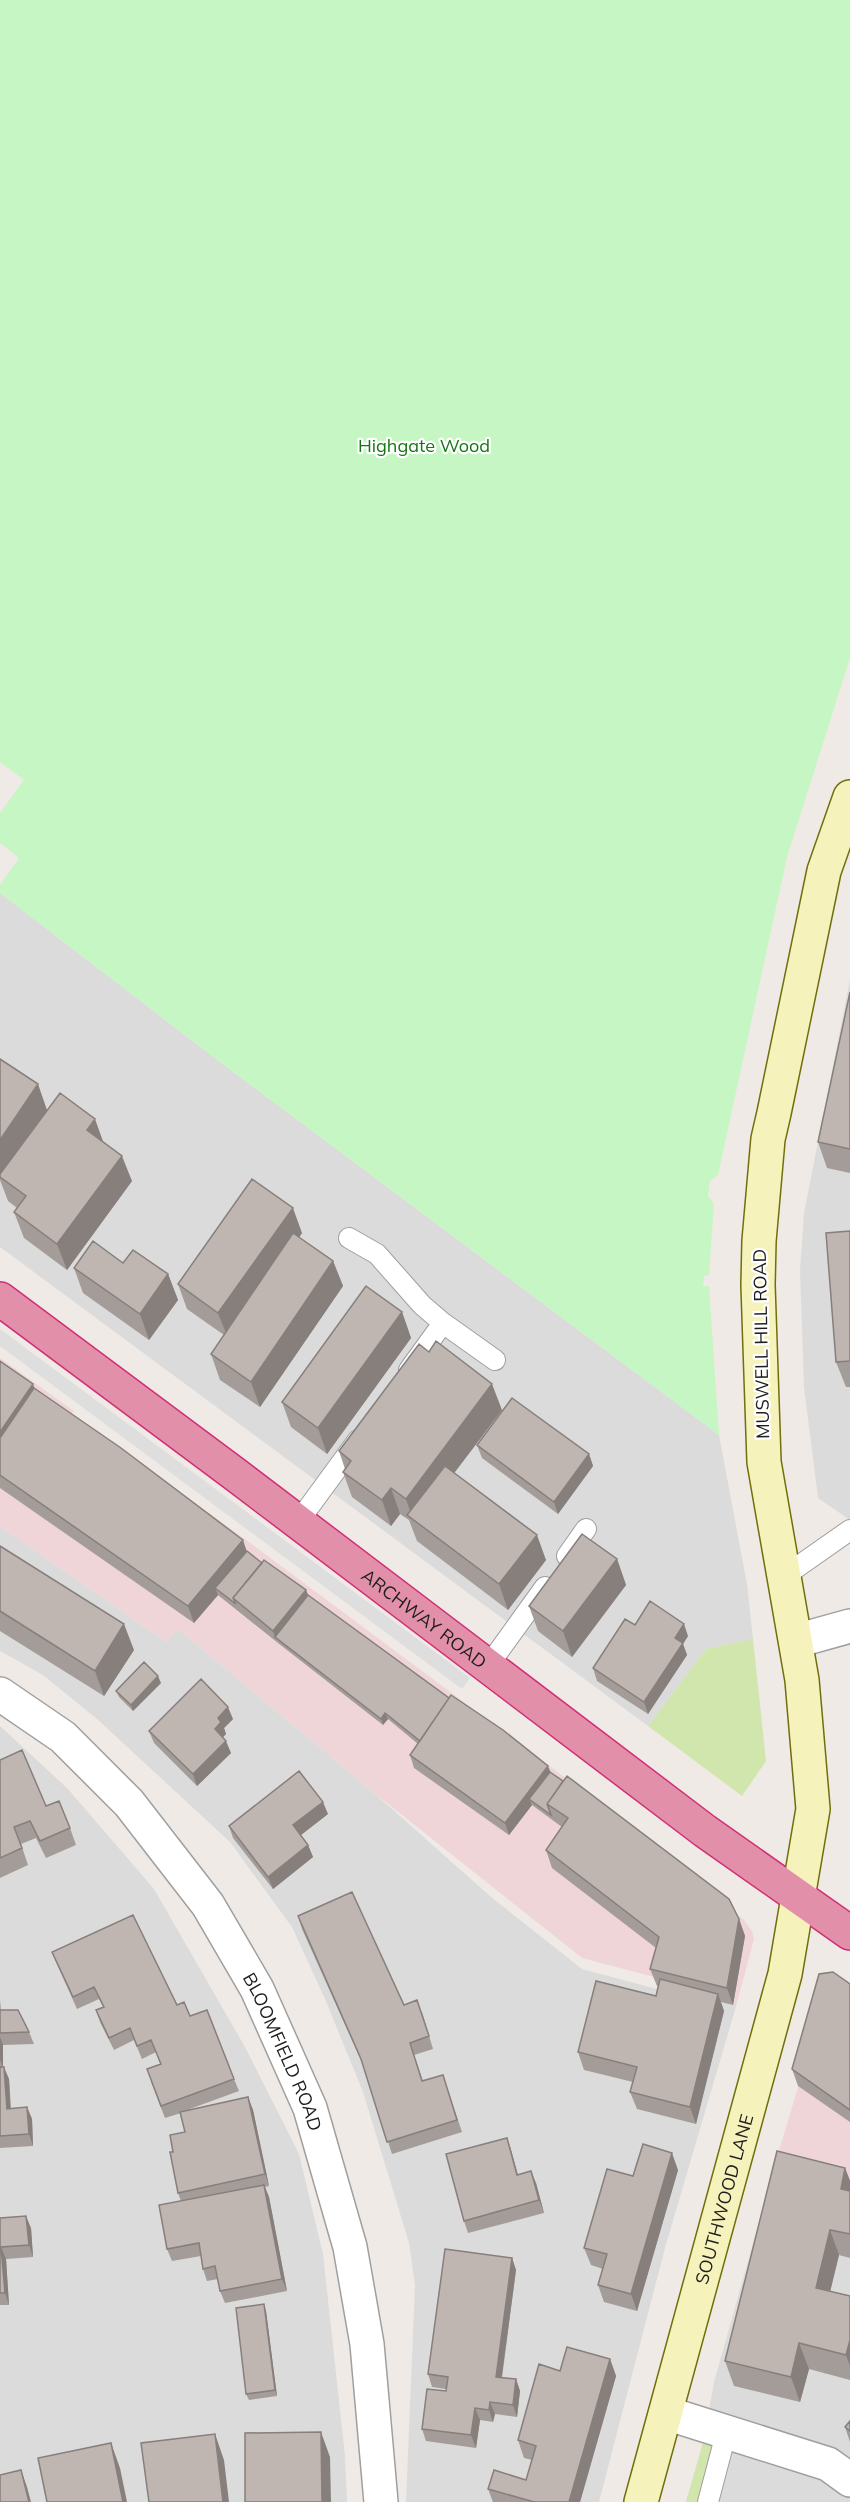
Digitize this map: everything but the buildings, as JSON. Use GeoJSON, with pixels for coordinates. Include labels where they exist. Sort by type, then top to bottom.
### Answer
{"type":"FeatureCollection","features":[{"type":"Feature","properties":{"kind":"highway","name":"ARCHWAY ROAD"},"geometry":{"type":"LineString","coordinates":[[0,1299],[705,1831],[850,1933]]}},
{"type":"Feature","properties":{"kind":"main road","name":"MUSWELL HILL ROAD"},"geometry":{"type":"LineString","coordinates":[[798,1895],[813,1809],[802,1680],[764,1462],[758,1285],[759,1241],[768,1139],[778,1090],[824,871],[850,797]]}},
{"type":"Feature","properties":{"kind":"main road","name":"SOUTHWOOD LANE"},"geometry":{"type":"LineString","coordinates":[[641,2502],[785,1974],[798,1895]]}},
{"type":"Feature","properties":{"kind":"street"},"geometry":{"type":"LineString","coordinates":[[796,1641],[850,1626]]}},
{"type":"Feature","properties":{"kind":"street","name":"BLOOMFIELD ROAD"},"geometry":{"type":"LineString","coordinates":[[0,1694],[63,1737],[129,1803],[208,1905],[256,1989],[310,2108],[350,2247],[367,2344],[381,2502]]}},
{"type":"Feature","properties":{"kind":"street"},"geometry":{"type":"LineString","coordinates":[[666,2413],[727,2430],[828,2464],[850,2480]]}},
{"type":"Feature","properties":{"kind":"lane"},"geometry":{"type":"LineString","coordinates":[[349,1238],[377,1254],[422,1305],[495,1360]]}},
{"type":"Feature","properties":{"kind":"lane"},"geometry":{"type":"LineString","coordinates":[[396,1388],[443,1323]]}},
{"type":"Feature","properties":{"kind":"lane"},"geometry":{"type":"LineString","coordinates":[[298,1522],[369,1425]]}},
{"type":"Feature","properties":{"kind":"lane"},"geometry":{"type":"LineString","coordinates":[[488,1666],[586,1529]]}},
{"type":"Feature","properties":{"kind":"lane"},"geometry":{"type":"LineString","coordinates":[[783,1577],[850,1530]]}},
{"type":"Feature","properties":{"kind":"lane"},"geometry":{"type":"LineString","coordinates":[[708,2502],[727,2430]]}},
{"type":"Feature","properties":{"kind":"shaded area"},"geometry":{"type":"Polygon","coordinates":[[[0,893],[216,1059],[719,1435],[747,1584],[753,1639],[706,1649],[648,1726],[0,1247],[0,893]]]}},
{"type":"Feature","properties":{"kind":"shaded area"},"geometry":{"type":"Polygon","coordinates":[[[850,979],[850,1520],[818,1498],[804,1387],[800,1270],[804,1213],[850,979]]]}},
{"type":"Feature","properties":{"kind":"shaded area"},"geometry":{"type":"Polygon","coordinates":[[[0,1329],[470,1678],[462,1689],[0,1346],[0,1329]]]}},
{"type":"Feature","properties":{"kind":"shaded area"},"geometry":{"type":"Polygon","coordinates":[[[0,1358],[74,1411],[71,1415],[249,1542],[634,1829],[744,1920],[752,1931],[754,1939],[737,2003],[654,1977],[582,1958],[373,1792],[178,1629],[166,1642],[0,1526],[0,1358]]]}},
{"type":"Feature","properties":{"kind":"shaded area"},"geometry":{"type":"Polygon","coordinates":[[[0,1526],[166,1642],[178,1629],[373,1792],[491,1897],[582,1969],[653,1988],[737,2003],[665,2248],[599,2502],[406,2502],[415,2285],[409,2243],[363,2092],[325,1999],[292,1927],[230,1842],[97,1719],[43,1675],[0,1651],[0,1526]]]}},
{"type":"Feature","properties":{"kind":"shaded area"},"geometry":{"type":"Polygon","coordinates":[[[0,1726],[67,1788],[154,1889],[245,2047],[299,2154],[323,2254],[345,2456],[347,2502],[0,2502],[0,1726]]]}},
{"type":"Feature","properties":{"kind":"shaded area"},"geometry":{"type":"Polygon","coordinates":[[[850,1995],[850,2201],[779,2151],[804,2067],[850,1995]]]}},
{"type":"Feature","properties":{"kind":"shaded area"},"geometry":{"type":"Polygon","coordinates":[[[779,2151],[850,2201],[850,2502],[686,2502],[703,2443],[714,2382],[779,2151]]]}},
{"type":"Feature","properties":{"kind":"green space","name":"Highgate Wood"},"geometry":{"type":"Polygon","coordinates":[[[0,0],[850,0],[850,658],[787,857],[718,1175],[710,1181],[708,1196],[714,1204],[709,1275],[704,1276],[703,1286],[709,1286],[719,1435],[216,1059],[0,893],[0,885],[19,858],[0,843],[0,813],[24,780],[0,762],[0,0]]]}},
{"type":"Feature","properties":{"kind":"green space"},"geometry":{"type":"Polygon","coordinates":[[[753,1639],[766,1761],[742,1796],[648,1726],[706,1649],[753,1639]]]}},
{"type":"Feature","properties":{"kind":"green space"},"geometry":{"type":"Polygon","coordinates":[[[703,2443],[715,2446],[700,2502],[686,2502],[703,2443]]]}}]}
